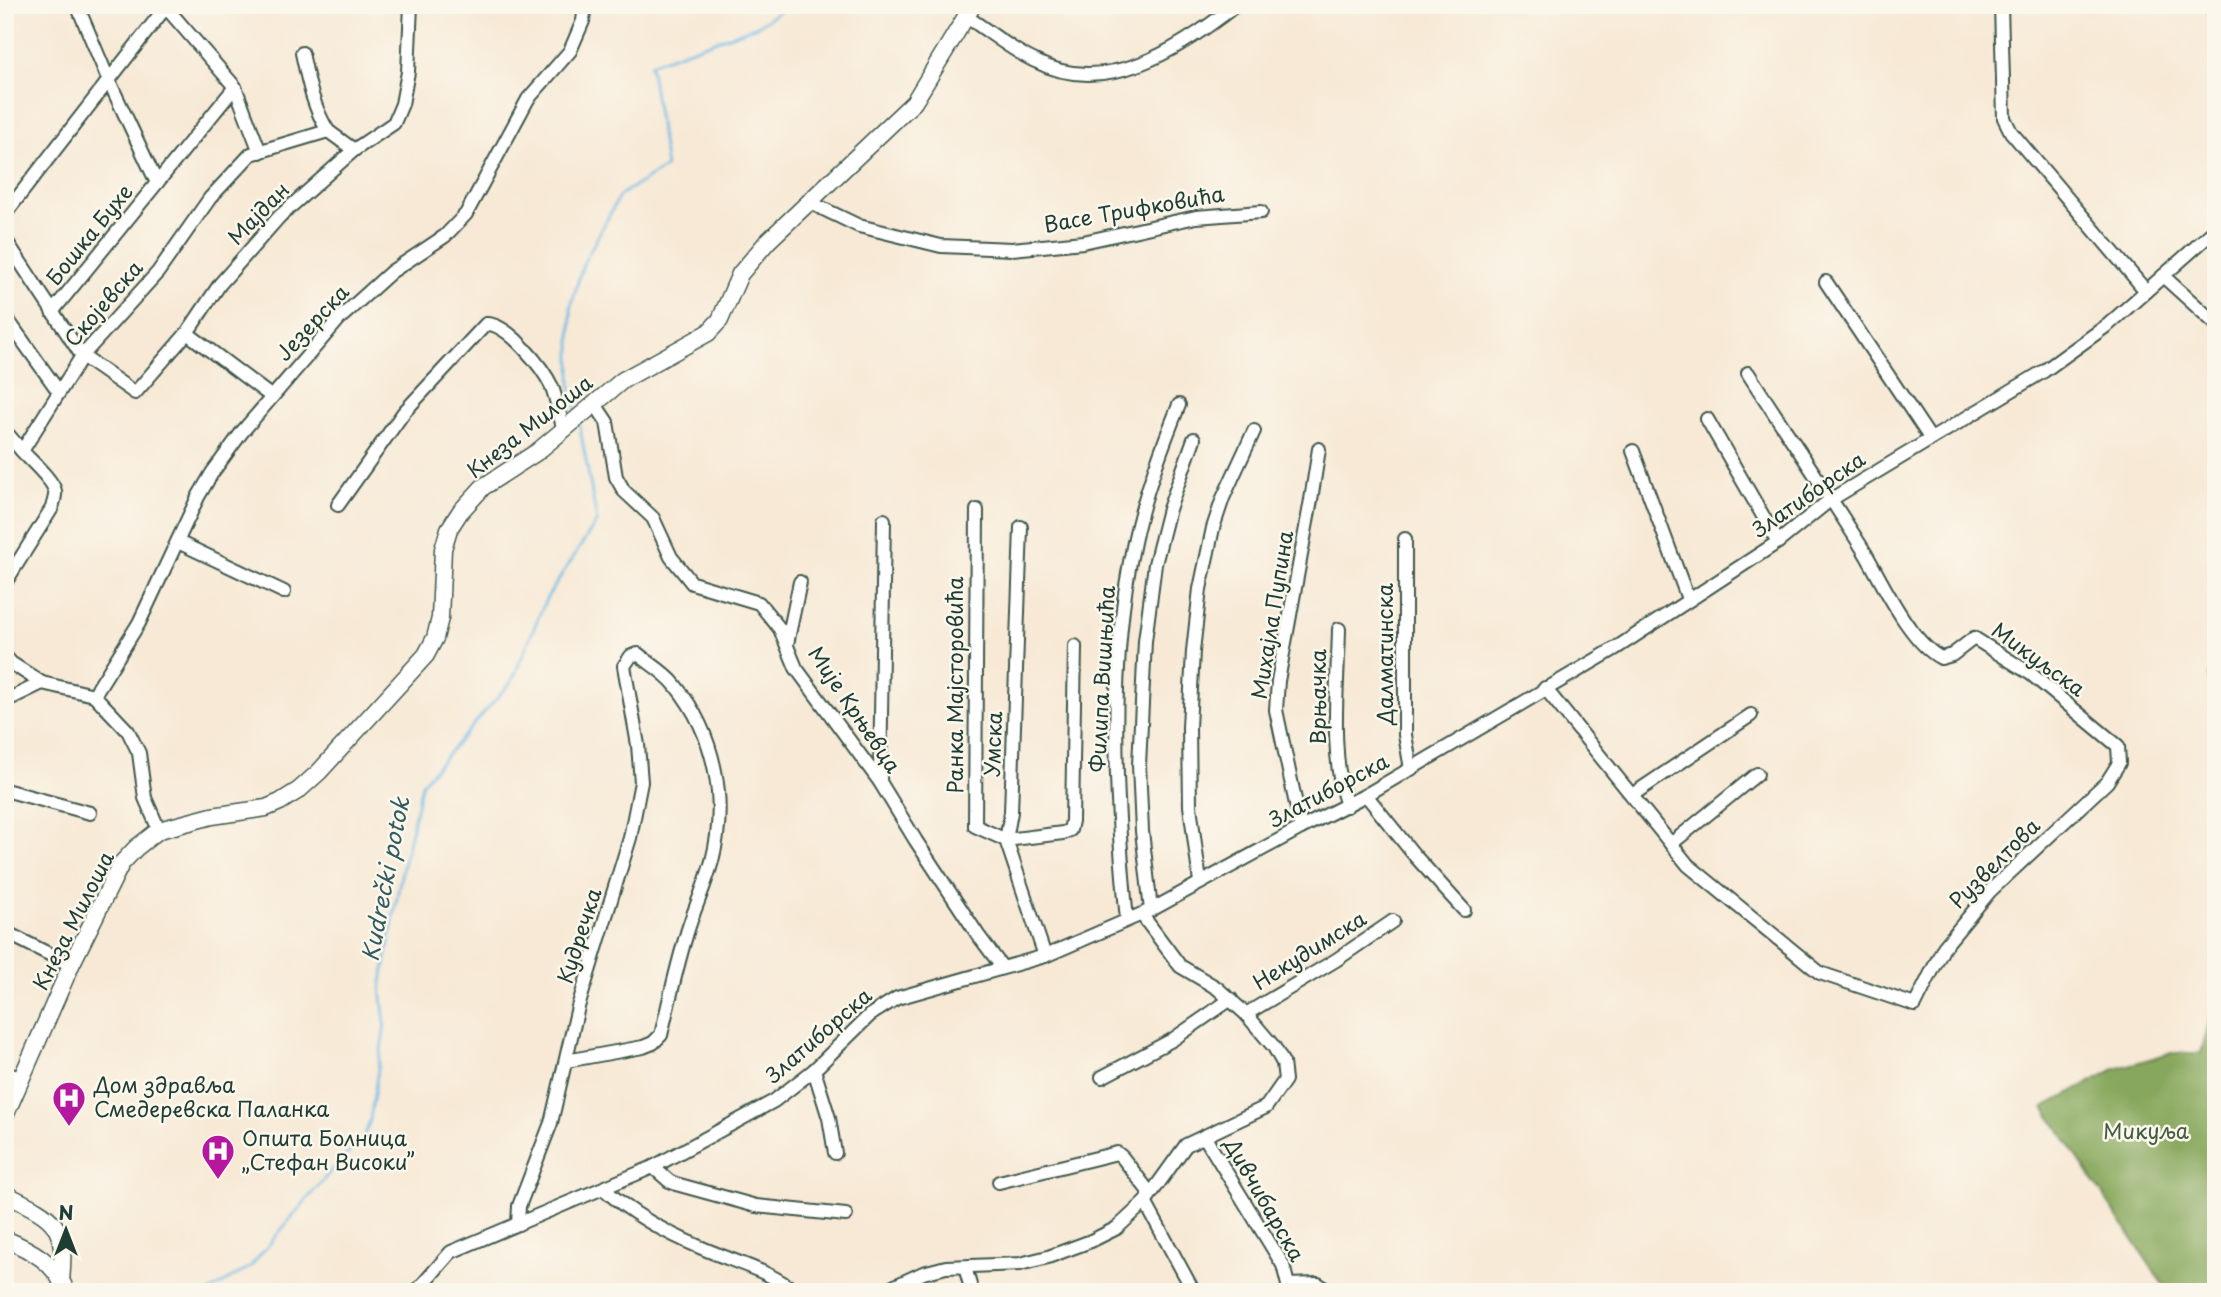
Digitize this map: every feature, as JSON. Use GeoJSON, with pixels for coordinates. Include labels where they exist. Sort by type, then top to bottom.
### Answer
{"type":"FeatureCollection","features":[{"type":"Feature","properties":{"kind":"street","name":"Бошка Бухе"},"geometry":{"type":"LineString","coordinates":[[77,5],[108,81],[157,183]]}},
{"type":"Feature","properties":{"kind":"street","name":"Мајдан"},"geometry":{"type":"LineString","coordinates":[[82,356],[135,393],[187,333],[220,284],[279,217],[354,150],[394,123],[402,104],[408,72],[411,5]]}},
{"type":"Feature","properties":{"kind":"street","name":"Језерска"},"geometry":{"type":"LineString","coordinates":[[94,695],[139,623],[212,473],[339,319],[391,272],[445,236],[466,214],[528,99],[570,51],[583,21],[585,5]]}},
{"type":"Feature","properties":{"kind":"street"},"geometry":{"type":"LineString","coordinates":[[970,11],[1033,61],[1072,73],[1099,74],[1136,66],[1163,55],[1236,5]]}},
{"type":"Feature","properties":{"kind":"street"},"geometry":{"type":"LineString","coordinates":[[2001,5],[2004,118],[2011,132],[2146,291]]}},
{"type":"Feature","properties":{"kind":"street"},"geometry":{"type":"LineString","coordinates":[[2209,5],[2216,15]]}},
{"type":"Feature","properties":{"kind":"street"},"geometry":{"type":"LineString","coordinates":[[5,214],[167,6],[235,87],[260,152]]}},
{"type":"Feature","properties":{"kind":"street","name":"Кнеза Милоша"},"geometry":{"type":"LineString","coordinates":[[5,1116],[71,965],[121,864],[159,830],[212,816],[265,808],[299,790],[319,772],[426,655],[435,638],[440,618],[443,549],[449,529],[460,512],[483,487],[537,452],[622,380],[708,333],[720,320],[740,274],[767,242],[811,203],[914,102],[970,11]]}},
{"type":"Feature","properties":{"kind":"street"},"geometry":{"type":"LineString","coordinates":[[302,53],[318,115],[328,131],[354,150]]}},
{"type":"Feature","properties":{"kind":"street","name":"Бошка Бухе"},"geometry":{"type":"LineString","coordinates":[[52,312],[235,87]]}},
{"type":"Feature","properties":{"kind":"street","name":"Скојевска"},"geometry":{"type":"LineString","coordinates":[[22,451],[82,356],[158,272],[210,198],[251,155],[328,131]]}},
{"type":"Feature","properties":{"kind":"street","name":"Васе Трифковића"},"geometry":{"type":"LineString","coordinates":[[811,203],[859,226],[941,246],[1012,249],[1083,242],[1196,217],[1261,212]]}},
{"type":"Feature","properties":{"kind":"street","name":"Златиборска"},"geometry":{"type":"LineString","coordinates":[[416,1292],[451,1252],[653,1167],[774,1101],[814,1070],[884,1004],[1045,956],[1147,912],[1301,828],[1366,796],[1616,648],[1778,542],[1830,500],[2044,371],[2109,324],[2216,229]]}},
{"type":"Feature","properties":{"kind":"street"},"geometry":{"type":"LineString","coordinates":[[5,239],[82,356]]}},
{"type":"Feature","properties":{"kind":"street"},"geometry":{"type":"LineString","coordinates":[[2163,276],[2216,324]]}},
{"type":"Feature","properties":{"kind":"street"},"geometry":{"type":"LineString","coordinates":[[1826,282],[1930,438]]}},
{"type":"Feature","properties":{"kind":"street"},"geometry":{"type":"LineString","coordinates":[[5,316],[59,392]]}},
{"type":"Feature","properties":{"kind":"street","name":"Мије Крњевца"},"geometry":{"type":"LineString","coordinates":[[338,505],[404,412],[486,324],[503,328],[530,356],[551,386],[579,418],[607,422],[616,477],[624,491],[653,518],[671,557],[692,583],[759,603],[780,629],[796,668],[880,782],[922,851],[1002,967]]}},
{"type":"Feature","properties":{"kind":"street"},"geometry":{"type":"LineString","coordinates":[[187,333],[272,397]]}},
{"type":"Feature","properties":{"kind":"street"},"geometry":{"type":"LineString","coordinates":[[1748,373],[1830,500]]}},
{"type":"Feature","properties":{"kind":"street","name":"Филипа Вишњића"},"geometry":{"type":"LineString","coordinates":[[1127,920],[1117,781],[1123,606],[1134,541],[1145,500],[1179,405]]}},
{"type":"Feature","properties":{"kind":"street"},"geometry":{"type":"LineString","coordinates":[[1707,419],[1778,542]]}},
{"type":"Feature","properties":{"kind":"street"},"geometry":{"type":"LineString","coordinates":[[1200,882],[1190,806],[1189,727],[1200,589],[1213,528],[1223,498],[1254,430]]}},
{"type":"Feature","properties":{"kind":"street"},"geometry":{"type":"LineString","coordinates":[[5,431],[55,490],[52,508],[5,583]]}},
{"type":"Feature","properties":{"kind":"street"},"geometry":{"type":"LineString","coordinates":[[882,1292],[923,1273],[946,1267],[1020,1264],[1048,1257],[1117,1228],[1148,1198],[1186,1145],[1266,1107],[1285,1080],[1279,1055],[1246,1014],[1231,999],[1180,966],[1147,912],[1139,765],[1145,641],[1155,564],[1169,509],[1194,439]]}},
{"type":"Feature","properties":{"kind":"street","name":"Михајла Пупина"},"geometry":{"type":"LineString","coordinates":[[1301,828],[1276,710],[1278,681],[1319,449]]}},
{"type":"Feature","properties":{"kind":"street"},"geometry":{"type":"LineString","coordinates":[[1633,451],[1688,599]]}},
{"type":"Feature","properties":{"kind":"street","name":"Микуљска"},"geometry":{"type":"LineString","coordinates":[[1830,500],[1867,557],[1885,592],[1930,652],[1941,658],[1952,655],[1975,638],[2031,674],[2118,746],[2119,763]]}},
{"type":"Feature","properties":{"kind":"street","name":"Ранка Мајсторовића"},"geometry":{"type":"LineString","coordinates":[[977,510],[975,826],[1006,841]]}},
{"type":"Feature","properties":{"kind":"street"},"geometry":{"type":"LineString","coordinates":[[880,782],[884,520]]}},
{"type":"Feature","properties":{"kind":"street","name":"Умска"},"geometry":{"type":"LineString","coordinates":[[1021,527],[1011,812],[1006,841],[1045,956]]}},
{"type":"Feature","properties":{"kind":"street","name":"Далматинска"},"geometry":{"type":"LineString","coordinates":[[1405,539],[1405,735],[1410,769]]}},
{"type":"Feature","properties":{"kind":"street"},"geometry":{"type":"LineString","coordinates":[[178,542],[284,592]]}},
{"type":"Feature","properties":{"kind":"street"},"geometry":{"type":"LineString","coordinates":[[787,644],[800,582]]}},
{"type":"Feature","properties":{"kind":"street","name":"Врњачка"},"geometry":{"type":"LineString","coordinates":[[1339,629],[1340,788],[1347,806]]}},
{"type":"Feature","properties":{"kind":"street"},"geometry":{"type":"LineString","coordinates":[[1006,841],[1070,830],[1075,646]]}},
{"type":"Feature","properties":{"kind":"street","name":"Кудречка"},"geometry":{"type":"LineString","coordinates":[[518,1224],[519,1206],[551,1123],[578,1007],[630,838],[641,782],[638,745],[624,666],[631,656],[638,654],[674,682],[695,713],[706,740],[718,781],[720,814],[712,861],[686,937],[661,1035],[653,1043],[566,1061]]}},
{"type":"Feature","properties":{"kind":"street"},"geometry":{"type":"LineString","coordinates":[[5,656],[11,663],[42,683],[94,695],[128,731],[139,753],[145,798],[159,830]]}},
{"type":"Feature","properties":{"kind":"street"},"geometry":{"type":"LineString","coordinates":[[5,701],[42,683]]}},
{"type":"Feature","properties":{"kind":"street"},"geometry":{"type":"LineString","coordinates":[[1545,688],[1671,844],[1757,774]]}},
{"type":"Feature","properties":{"kind":"street"},"geometry":{"type":"LineString","coordinates":[[1632,795],[1751,715]]}},
{"type":"Feature","properties":{"kind":"street","name":"Рузвелтова"},"geometry":{"type":"LineString","coordinates":[[1671,844],[1688,865],[1820,973],[1915,1005],[1944,947],[1990,891],[2107,782],[2119,763]]}},
{"type":"Feature","properties":{"kind":"street"},"geometry":{"type":"LineString","coordinates":[[5,790],[90,813]]}},
{"type":"Feature","properties":{"kind":"street"},"geometry":{"type":"LineString","coordinates":[[1366,796],[1464,910]]}},
{"type":"Feature","properties":{"kind":"street","name":"Некудимска"},"geometry":{"type":"LineString","coordinates":[[1246,1014],[1336,960],[1393,921]]}},
{"type":"Feature","properties":{"kind":"street"},"geometry":{"type":"LineString","coordinates":[[5,932],[71,965]]}},
{"type":"Feature","properties":{"kind":"street"},"geometry":{"type":"LineString","coordinates":[[1102,1077],[1172,1040],[1231,999]]}},
{"type":"Feature","properties":{"kind":"street"},"geometry":{"type":"LineString","coordinates":[[814,1070],[829,1118],[835,1153]]}},
{"type":"Feature","properties":{"kind":"street"},"geometry":{"type":"LineString","coordinates":[[5,1072],[22,1080]]}},
{"type":"Feature","properties":{"kind":"street","name":"Дивчибарска"},"geometry":{"type":"LineString","coordinates":[[1204,1136],[1283,1265],[1284,1288]]}},
{"type":"Feature","properties":{"kind":"street"},"geometry":{"type":"LineString","coordinates":[[999,1182],[1117,1153],[1148,1198],[1194,1292]]}},
{"type":"Feature","properties":{"kind":"street"},"geometry":{"type":"LineString","coordinates":[[653,1167],[676,1184],[756,1206],[846,1215]]}},
{"type":"Feature","properties":{"kind":"street"},"geometry":{"type":"LineString","coordinates":[[604,1189],[624,1207],[657,1227],[778,1286],[796,1292]]}},
{"type":"Feature","properties":{"kind":"street"},"geometry":{"type":"LineString","coordinates":[[5,1194],[41,1212],[54,1222],[60,1233],[63,1252],[64,1286]]}},
{"type":"Feature","properties":{"kind":"street"},"geometry":{"type":"LineString","coordinates":[[5,1239],[43,1258],[64,1286]]}},
{"type":"Feature","properties":{"kind":"street"},"geometry":{"type":"LineString","coordinates":[[965,1267],[972,1292]]}},
{"type":"Feature","properties":{"kind":"street"},"geometry":{"type":"LineString","coordinates":[[1284,1288],[1318,1284],[1331,1292]]}},
{"type":"Feature","properties":{"kind":"green space"},"geometry":{"type":"Polygon","coordinates":[[[2216,661],[2216,759],[2209,676],[2216,661]]]}},
{"type":"Feature","properties":{"kind":"green space","name":"Микуља"},"geometry":{"type":"Polygon","coordinates":[[[2216,996],[2216,1292],[2168,1292],[2044,1107],[2115,1069],[2170,1053],[2201,1053],[2216,996]]]}},
{"type":"Feature","properties":{"kind":"waterway","name":"Kudrečki potok"},"geometry":{"type":"LineString","coordinates":[[576,410],[571,391],[571,306],[583,264],[620,195],[666,167],[650,64],[757,26],[789,5]]}},
{"type":"Feature","properties":{"kind":"waterway","name":"Kudrečki potok"},"geometry":{"type":"LineString","coordinates":[[209,1292],[250,1267],[330,1172],[364,1137],[370,1120],[385,1024],[381,988],[402,870],[422,783],[512,681],[546,599],[597,521],[579,423]]}},
{"type":"Feature","properties":{"kind":"place","name":"Дом здравља Смедеревска Паланка"},"geometry":{"type":"Point","coordinates":[69,1128]}},
{"type":"Feature","properties":{"kind":"place","name":"Општа Болница „Стефан Високи”"},"geometry":{"type":"Point","coordinates":[218,1181]}}]}
